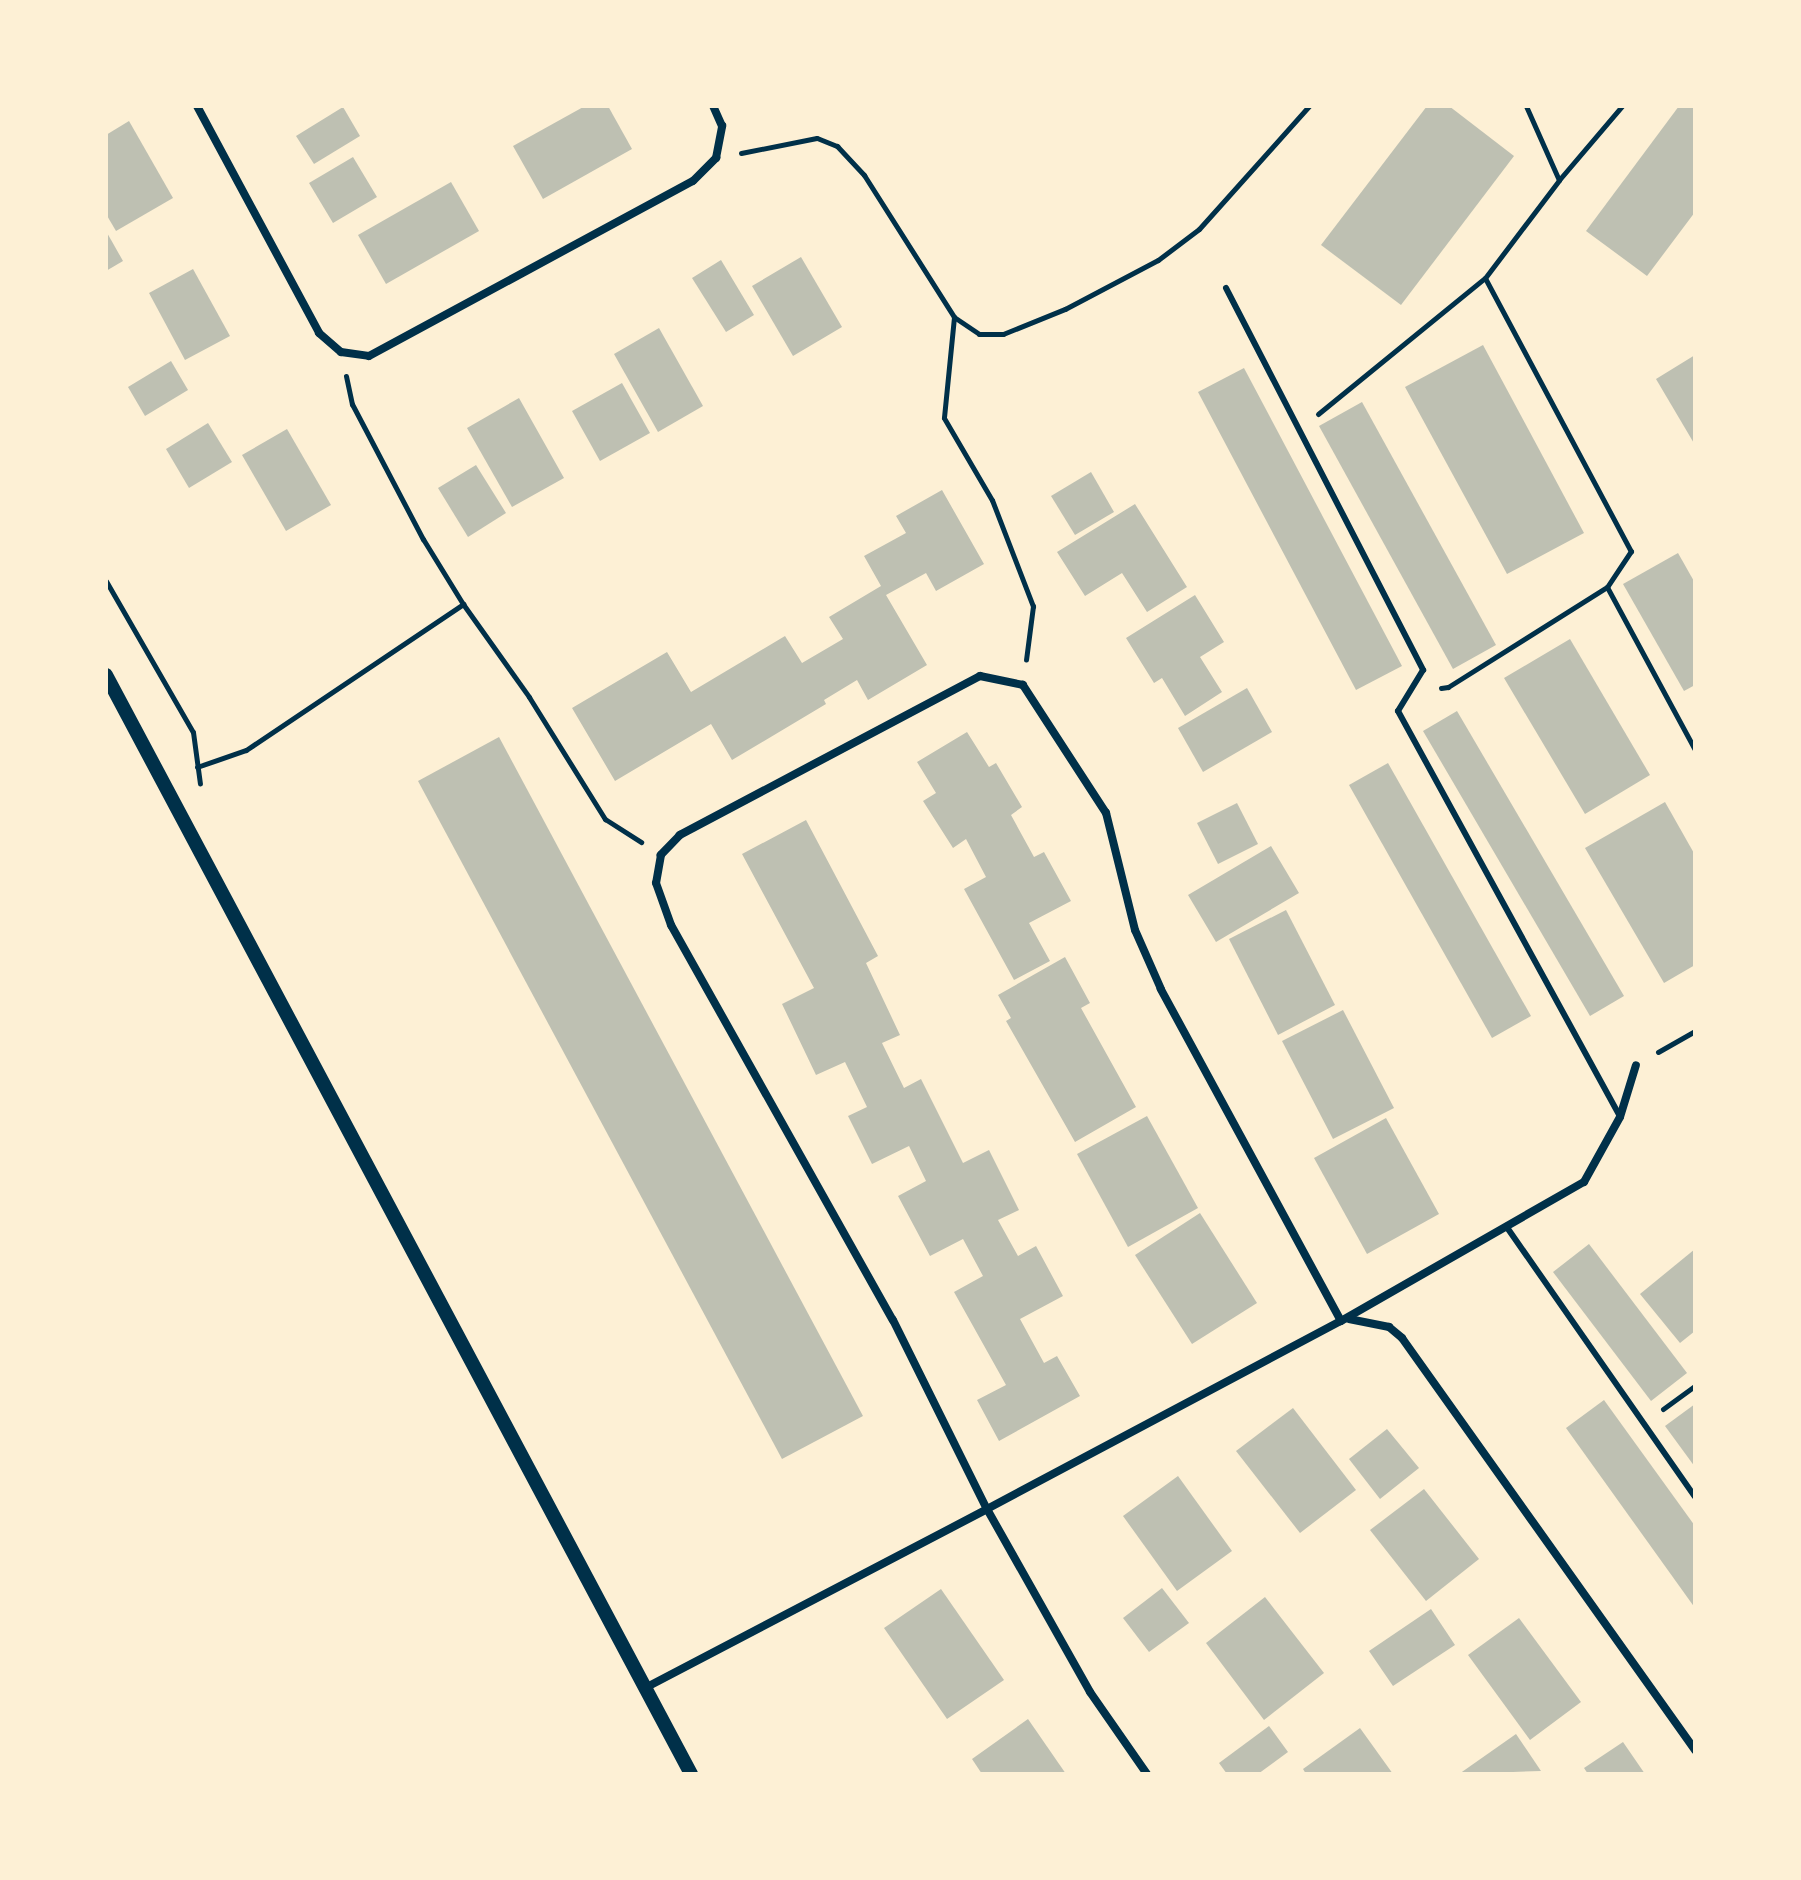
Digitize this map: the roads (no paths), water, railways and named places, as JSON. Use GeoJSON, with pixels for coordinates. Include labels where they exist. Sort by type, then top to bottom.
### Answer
{"type":"FeatureCollection","features":[{"type":"Feature","properties":{"kind":"street"},"geometry":{"type":"LineString","coordinates":[[197,106],[319,333],[341,352],[369,356],[457,312],[693,181],[716,158],[722,126],[713,106]]}},
{"type":"Feature","properties":{"kind":"street"},"geometry":{"type":"LineString","coordinates":[[106,675],[691,1774]]}},
{"type":"Feature","properties":{"kind":"street"},"geometry":{"type":"LineString","coordinates":[[1147,1774],[1090,1692],[987,1509],[893,1320],[671,925],[656,883],[661,855],[680,835],[980,676],[1023,685],[1106,813],[1135,930],[1161,989],[1341,1321]]}},
{"type":"Feature","properties":{"kind":"street"},"geometry":{"type":"LineString","coordinates":[[645,1688],[1341,1321],[1584,1182],[1620,1117],[1636,1065]]}},
{"type":"Feature","properties":{"kind":"street"},"geometry":{"type":"LineString","coordinates":[[1341,1321],[1356,1318],[1389,1327],[1402,1338],[1695,1750]]}},
{"type":"Feature","properties":{"kind":"lane"},"geometry":{"type":"LineString","coordinates":[[1226,288],[1423,670],[1398,711],[1620,1117]]}},
{"type":"Feature","properties":{"kind":"lane"},"geometry":{"type":"LineString","coordinates":[[1506,1226],[1695,1497]]}}]}
